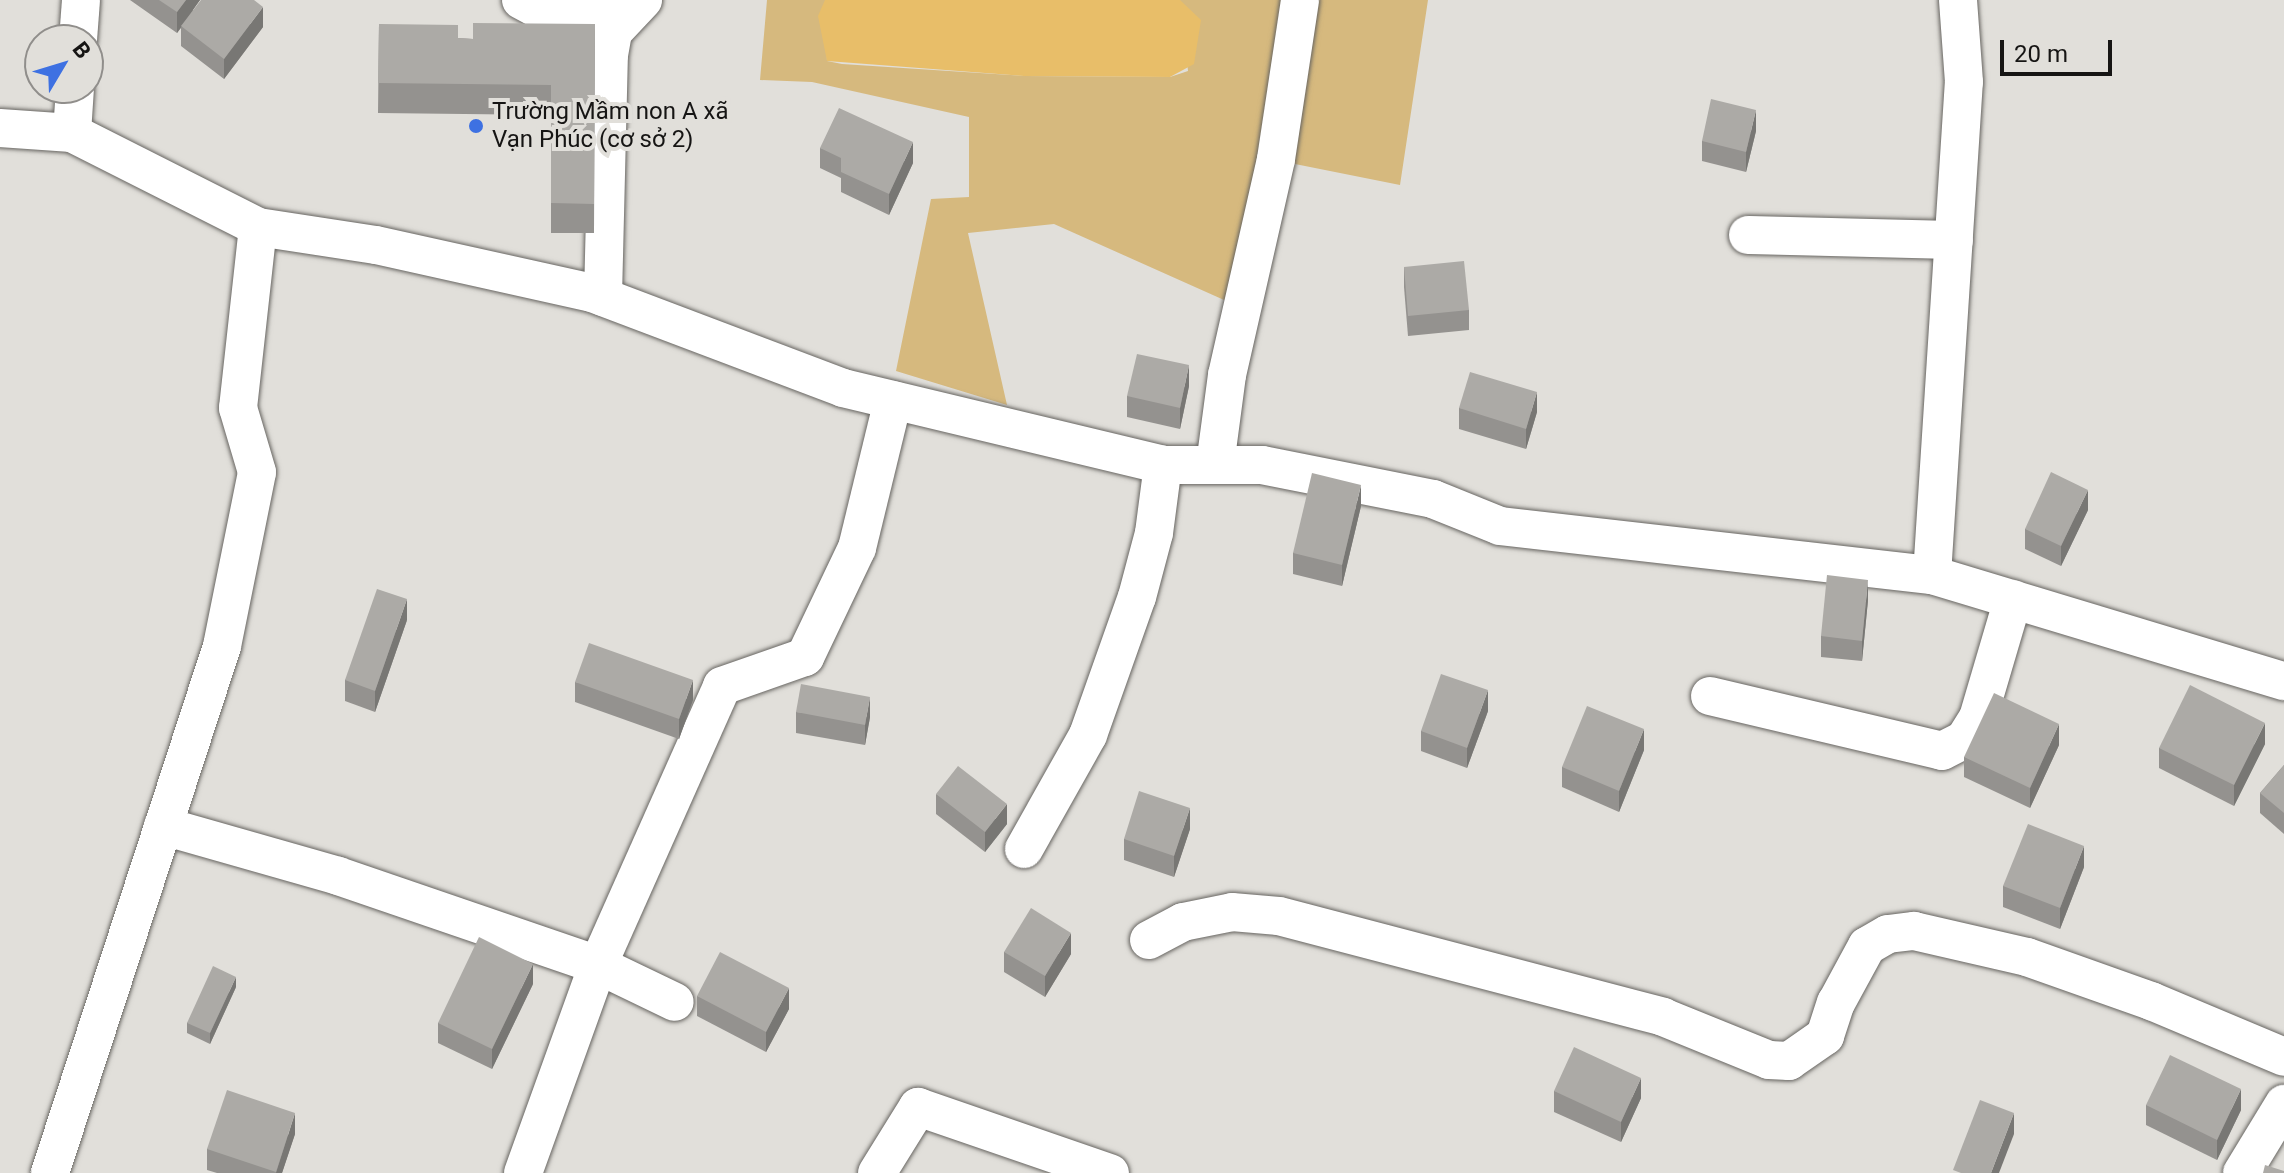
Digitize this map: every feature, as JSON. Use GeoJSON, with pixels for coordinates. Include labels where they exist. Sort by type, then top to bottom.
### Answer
{"type":"FeatureCollection","features":[{"type":"Feature","properties":{"kind":"street"},"geometry":{"type":"LineString","coordinates":[[79,24],[81,0]]}},
{"type":"Feature","properties":{"kind":"street"},"geometry":{"type":"LineString","coordinates":[[521,0],[536,8],[570,12],[629,0]]}},
{"type":"Feature","properties":{"kind":"street"},"geometry":{"type":"LineString","coordinates":[[603,297],[609,55],[613,32],[643,0]]}},
{"type":"Feature","properties":{"kind":"street"},"geometry":{"type":"LineString","coordinates":[[1215,465],[1227,375],[1276,159],[1300,0]]}},
{"type":"Feature","properties":{"kind":"street"},"geometry":{"type":"LineString","coordinates":[[1932,575],[1964,82],[1958,0]]}},
{"type":"Feature","properties":{"kind":"street"},"geometry":{"type":"LineString","coordinates":[[72,133],[74,104]]}},
{"type":"Feature","properties":{"kind":"street"},"geometry":{"type":"LineString","coordinates":[[0,128],[72,133],[258,227],[376,245],[603,297],[843,388],[1163,465],[1262,465],[1433,499],[1500,526],[1932,575],[2284,681]]}},
{"type":"Feature","properties":{"kind":"street"},"geometry":{"type":"LineString","coordinates":[[50,1173],[222,646],[257,472],[238,408],[258,227]]}},
{"type":"Feature","properties":{"kind":"street"},"geometry":{"type":"LineString","coordinates":[[1748,235],[1954,240]]}},
{"type":"Feature","properties":{"kind":"street"},"geometry":{"type":"LineString","coordinates":[[523,1173],[598,965],[722,686],[805,657],[857,548],[893,400]]}},
{"type":"Feature","properties":{"kind":"street"},"geometry":{"type":"LineString","coordinates":[[1024,849],[1088,735],[1137,597],[1154,533],[1163,465]]}},
{"type":"Feature","properties":{"kind":"street"},"geometry":{"type":"LineString","coordinates":[[1710,696],[1942,751],[1964,740],[1978,718],[2013,599]]}},
{"type":"Feature","properties":{"kind":"street"},"geometry":{"type":"LineString","coordinates":[[163,826],[338,876],[598,965],[675,1002]]}},
{"type":"Feature","properties":{"kind":"street"},"geometry":{"type":"LineString","coordinates":[[1149,940],[1183,922],[1232,912],[1279,916],[1663,1017],[1769,1060],[1789,1061],[1825,1036],[1836,1003],[1867,946],[1888,934],[1914,931],[2027,957],[2151,1001],[2284,1057]]}},
{"type":"Feature","properties":{"kind":"street"},"geometry":{"type":"LineString","coordinates":[[2242,1173],[2284,1104]]}},
{"type":"Feature","properties":{"kind":"street"},"geometry":{"type":"LineString","coordinates":[[877,1173],[918,1107],[1110,1173]]}},
{"type":"Feature","properties":{"kind":"shaded area"},"geometry":{"type":"Polygon","coordinates":[[[767,0],[825,0],[827,61],[842,64],[1024,76],[1170,77],[1188,71],[1180,0],[1428,0],[1400,185],[1275,160],[1233,304],[1054,224],[968,233],[1007,405],[896,371],[931,199],[969,197],[969,117],[812,82],[760,80],[767,0]]]}},
{"type":"Feature","properties":{"kind":"shaded area"},"geometry":{"type":"Polygon","coordinates":[[[825,0],[1180,0],[1201,20],[1194,64],[1170,77],[1024,76],[827,61],[818,16],[825,0]]]}},
{"type":"Feature","properties":{"kind":"building"},"geometry":{"type":"Polygon","coordinates":[[[159,0],[186,0],[177,12],[159,0]]]}},
{"type":"Feature","properties":{"kind":"building"},"geometry":{"type":"Polygon","coordinates":[[[201,0],[254,0],[263,7],[224,59],[181,26],[201,0]]]}},
{"type":"Feature","properties":{"kind":"building"},"geometry":{"type":"Polygon","coordinates":[[[473,23],[595,24],[594,204],[551,203],[551,85],[378,83],[379,24],[458,25],[458,38],[473,39],[473,23]]]}},
{"type":"Feature","properties":{"kind":"building"},"geometry":{"type":"Polygon","coordinates":[[[1711,99],[1756,110],[1746,152],[1702,141],[1711,99]]]}},
{"type":"Feature","properties":{"kind":"building"},"geometry":{"type":"Polygon","coordinates":[[[839,108],[913,142],[889,194],[841,172],[841,158],[820,148],[839,108]]]}},
{"type":"Feature","properties":{"kind":"building"},"geometry":{"type":"Polygon","coordinates":[[[1464,261],[1469,310],[1408,316],[1404,267],[1464,261]]]}},
{"type":"Feature","properties":{"kind":"building"},"geometry":{"type":"Polygon","coordinates":[[[1137,354],[1189,365],[1180,408],[1127,396],[1137,354]]]}},
{"type":"Feature","properties":{"kind":"building"},"geometry":{"type":"Polygon","coordinates":[[[1470,372],[1537,392],[1526,429],[1459,408],[1470,372]]]}},
{"type":"Feature","properties":{"kind":"building"},"geometry":{"type":"Polygon","coordinates":[[[2051,472],[2088,490],[2061,546],[2025,529],[2051,472]]]}},
{"type":"Feature","properties":{"kind":"building"},"geometry":{"type":"Polygon","coordinates":[[[1312,473],[1361,485],[1342,565],[1293,553],[1312,473]]]}},
{"type":"Feature","properties":{"kind":"building"},"geometry":{"type":"Polygon","coordinates":[[[1827,575],[1868,580],[1862,641],[1821,636],[1827,575]]]}},
{"type":"Feature","properties":{"kind":"building"},"geometry":{"type":"Polygon","coordinates":[[[377,589],[407,599],[375,691],[345,680],[377,589]]]}},
{"type":"Feature","properties":{"kind":"building"},"geometry":{"type":"Polygon","coordinates":[[[589,643],[693,680],[679,719],[575,682],[589,643]]]}},
{"type":"Feature","properties":{"kind":"building"},"geometry":{"type":"Polygon","coordinates":[[[1441,674],[1488,690],[1467,748],[1421,731],[1441,674]]]}},
{"type":"Feature","properties":{"kind":"building"},"geometry":{"type":"Polygon","coordinates":[[[801,684],[870,697],[865,725],[796,712],[801,684]]]}},
{"type":"Feature","properties":{"kind":"building"},"geometry":{"type":"Polygon","coordinates":[[[2190,685],[2265,723],[2234,785],[2159,748],[2190,685]]]}},
{"type":"Feature","properties":{"kind":"building"},"geometry":{"type":"Polygon","coordinates":[[[1994,693],[2059,724],[2030,788],[1964,757],[1994,693]]]}},
{"type":"Feature","properties":{"kind":"building"},"geometry":{"type":"Polygon","coordinates":[[[1587,706],[1644,729],[1619,791],[1562,767],[1587,706]]]}},
{"type":"Feature","properties":{"kind":"building"},"geometry":{"type":"Polygon","coordinates":[[[2284,765],[2284,813],[2260,793],[2284,765]]]}},
{"type":"Feature","properties":{"kind":"building"},"geometry":{"type":"Polygon","coordinates":[[[958,766],[1007,804],[985,832],[936,794],[958,766]]]}},
{"type":"Feature","properties":{"kind":"building"},"geometry":{"type":"Polygon","coordinates":[[[1139,791],[1190,808],[1174,856],[1124,839],[1139,791]]]}},
{"type":"Feature","properties":{"kind":"building"},"geometry":{"type":"Polygon","coordinates":[[[2028,824],[2084,846],[2060,908],[2003,886],[2028,824]]]}},
{"type":"Feature","properties":{"kind":"building"},"geometry":{"type":"Polygon","coordinates":[[[1031,908],[1071,933],[1045,976],[1004,952],[1031,908]]]}},
{"type":"Feature","properties":{"kind":"building"},"geometry":{"type":"Polygon","coordinates":[[[479,937],[533,964],[492,1049],[438,1023],[479,937]]]}},
{"type":"Feature","properties":{"kind":"building"},"geometry":{"type":"Polygon","coordinates":[[[720,952],[789,988],[766,1032],[697,996],[720,952]]]}},
{"type":"Feature","properties":{"kind":"building"},"geometry":{"type":"Polygon","coordinates":[[[213,966],[236,977],[210,1033],[187,1023],[213,966]]]}},
{"type":"Feature","properties":{"kind":"building"},"geometry":{"type":"Polygon","coordinates":[[[1574,1047],[1641,1078],[1621,1122],[1554,1091],[1574,1047]]]}},
{"type":"Feature","properties":{"kind":"building"},"geometry":{"type":"Polygon","coordinates":[[[2170,1055],[2241,1089],[2217,1140],[2146,1105],[2170,1055]]]}},
{"type":"Feature","properties":{"kind":"building"},"geometry":{"type":"Polygon","coordinates":[[[227,1090],[295,1113],[276,1172],[207,1149],[227,1090]]]}},
{"type":"Feature","properties":{"kind":"building"},"geometry":{"type":"Polygon","coordinates":[[[1980,1100],[2014,1113],[1991,1173],[1961,1173],[1953,1170],[1980,1100]]]}},
{"type":"Feature","properties":{"kind":"building"},"geometry":{"type":"Polygon","coordinates":[[[2265,1165],[2284,1171],[2284,1173],[2263,1173],[2265,1165]]]}},
{"type":"Feature","properties":{"kind":"place","name":"Trường Mầm non A xã Vạn Phúc (cơ sở 2)"},"geometry":{"type":"Point","coordinates":[476,126]}}]}
